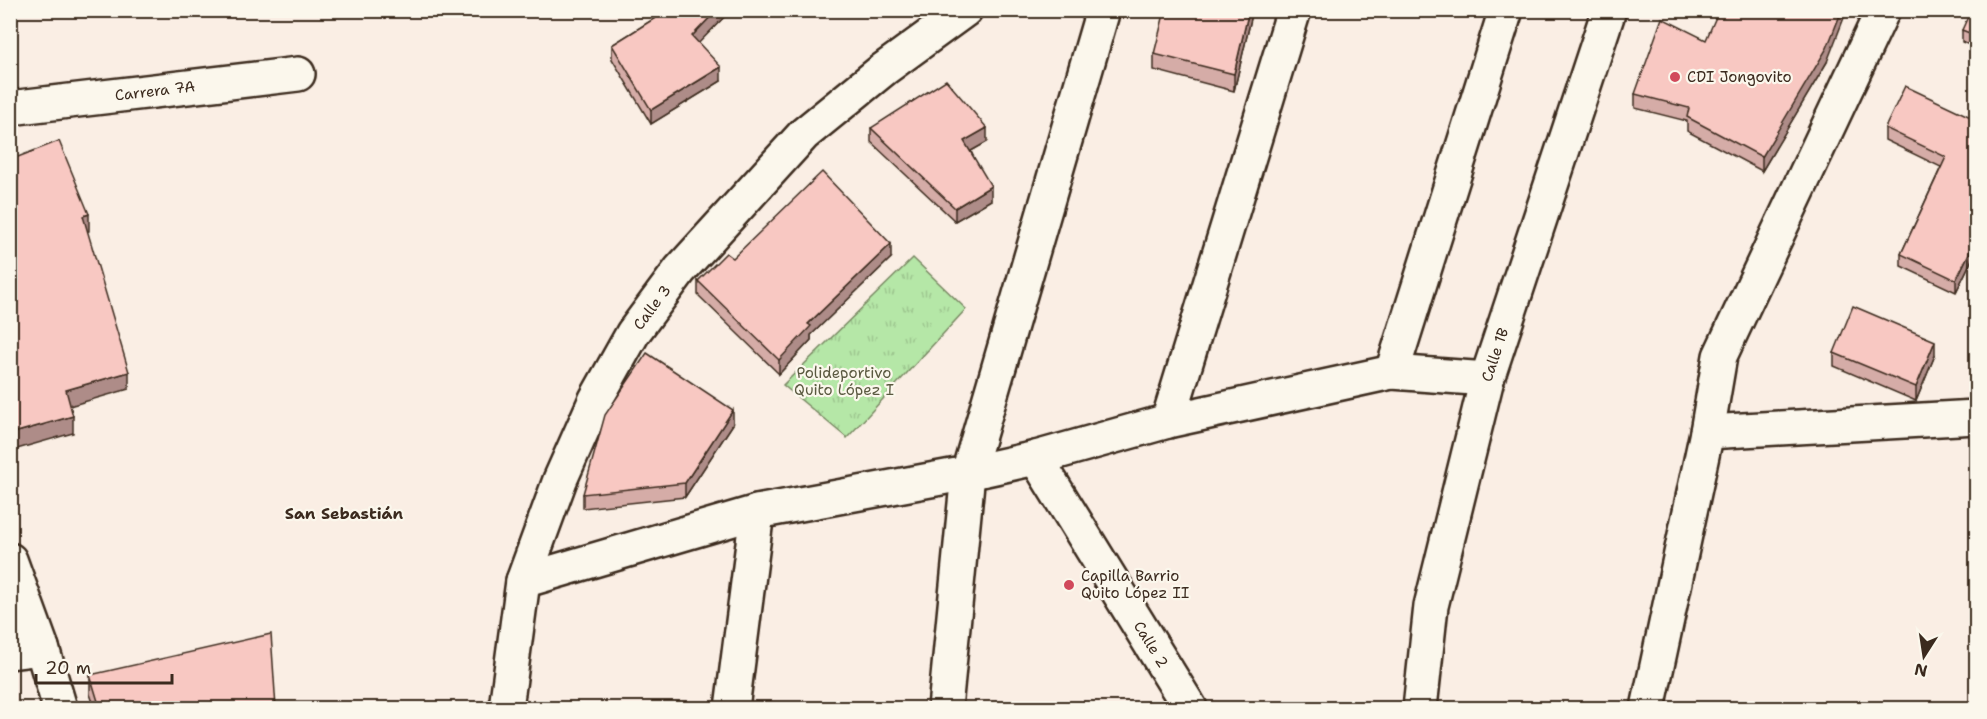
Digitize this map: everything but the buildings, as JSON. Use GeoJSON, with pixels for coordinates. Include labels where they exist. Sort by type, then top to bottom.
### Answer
{"type":"FeatureCollection","features":[{"type":"Feature","properties":{"kind":"street","name":"Calle 3"},"geometry":{"type":"LineString","coordinates":[[506,708],[523,581],[560,480],[596,399],[633,333],[680,270],[804,134],[884,69],[965,10]]}},
{"type":"Feature","properties":{"kind":"street"},"geometry":{"type":"LineString","coordinates":[[945,708],[968,473],[1103,10]]}},
{"type":"Feature","properties":{"kind":"street"},"geometry":{"type":"LineString","coordinates":[[1168,421],[1294,10]]}},
{"type":"Feature","properties":{"kind":"street"},"geometry":{"type":"LineString","coordinates":[[1392,372],[1506,10]]}},
{"type":"Feature","properties":{"kind":"street","name":"Calle 1B"},"geometry":{"type":"LineString","coordinates":[[1420,708],[1431,606],[1486,379],[1609,10]]}},
{"type":"Feature","properties":{"kind":"street"},"geometry":{"type":"LineString","coordinates":[[1648,708],[1707,432],[1720,356],[1883,10]]}},
{"type":"Feature","properties":{"kind":"street","name":"Carrera 7A"},"geometry":{"type":"LineString","coordinates":[[10,108],[298,74]]}},
{"type":"Feature","properties":{"kind":"street"},"geometry":{"type":"LineString","coordinates":[[523,581],[758,512],[1036,458],[1168,421],[1392,372],[1486,379]]}},
{"type":"Feature","properties":{"kind":"street"},"geometry":{"type":"LineString","coordinates":[[1707,432],[1977,417]]}},
{"type":"Feature","properties":{"kind":"street","name":"Calle 2"},"geometry":{"type":"LineString","coordinates":[[1036,458],[1190,708]]}},
{"type":"Feature","properties":{"kind":"street"},"geometry":{"type":"LineString","coordinates":[[732,708],[758,512]]}},
{"type":"Feature","properties":{"kind":"street"},"geometry":{"type":"LineString","coordinates":[[10,560],[26,650],[60,708]]}},
{"type":"Feature","properties":{"kind":"green space","name":"Polideportivo Quito López I"},"geometry":{"type":"Polygon","coordinates":[[[913,258],[966,309],[847,438],[783,385],[913,258]]]}},
{"type":"Feature","properties":{"kind":"place","name":"CDI Jongovito"},"geometry":{"type":"Point","coordinates":[1675,77]}},
{"type":"Feature","properties":{"kind":"place","name":"Capilla Barrio Quito López II"},"geometry":{"type":"Point","coordinates":[1069,585]}},
{"type":"Feature","properties":{"kind":"district","name":"San Sebastián"},"geometry":{"type":"Point","coordinates":[344,513]}}]}
